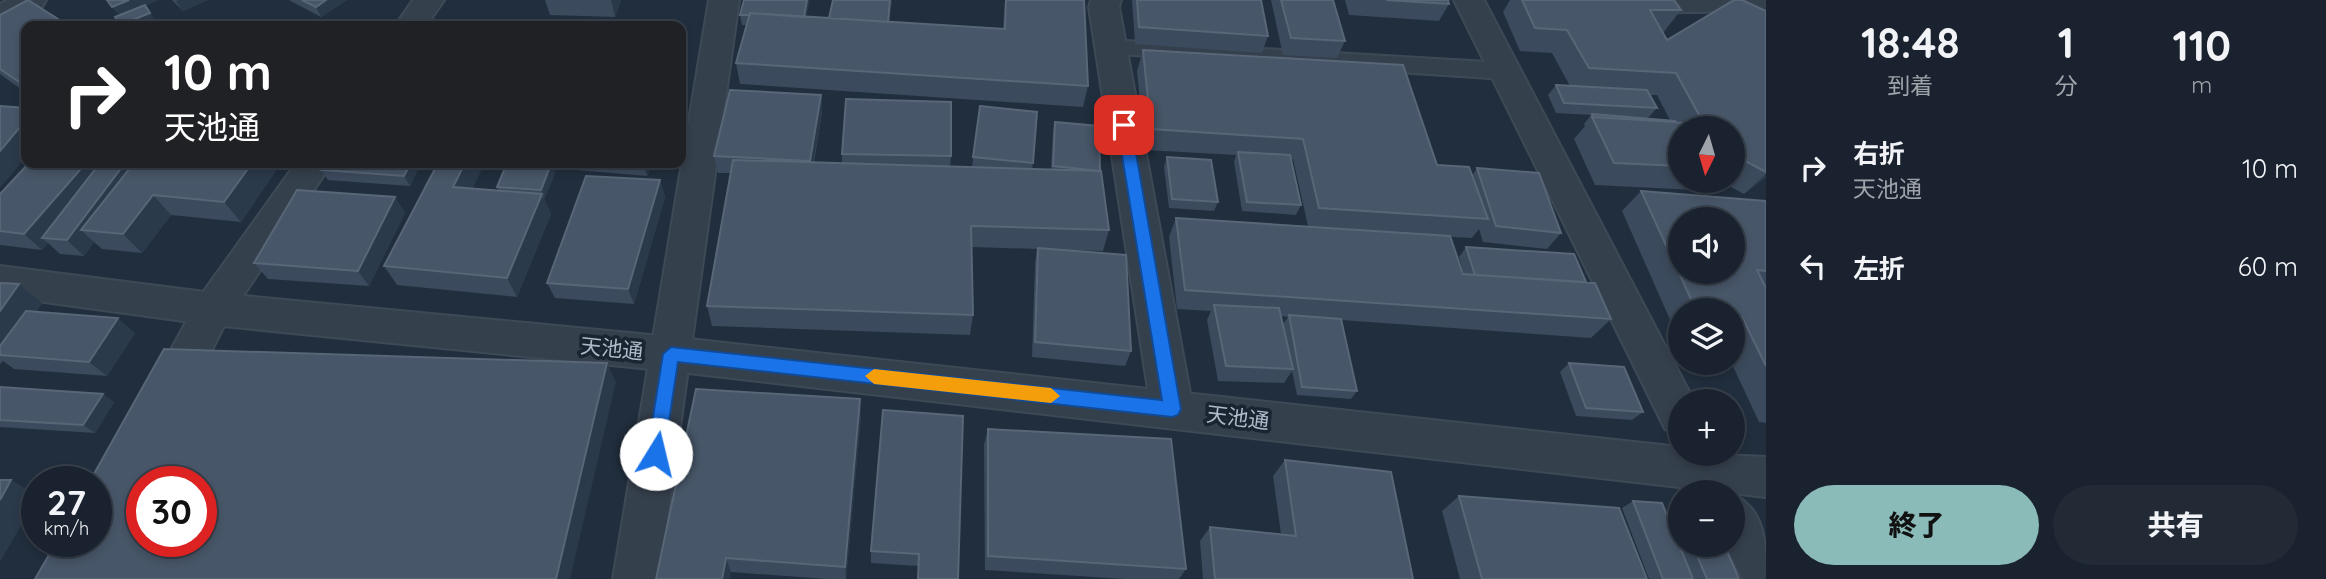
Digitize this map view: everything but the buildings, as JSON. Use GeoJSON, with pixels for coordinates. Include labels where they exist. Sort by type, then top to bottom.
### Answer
{"type":"FeatureCollection","features":[{"type":"Feature","properties":{"kind":"street"},"geometry":{"type":"LineString","coordinates":[[0,16],[31,0]]}},
{"type":"Feature","properties":{"kind":"street"},"geometry":{"type":"LineString","coordinates":[[414,21],[429,0]]}},
{"type":"Feature","properties":{"kind":"street"},"geometry":{"type":"LineString","coordinates":[[636,579],[724,0]]}},
{"type":"Feature","properties":{"kind":"street"},"geometry":{"type":"LineString","coordinates":[[1106,0],[1111,48],[1172,409]]}},
{"type":"Feature","properties":{"kind":"street"},"geometry":{"type":"LineString","coordinates":[[1592,4],[1766,1]]}},
{"type":"Feature","properties":{"kind":"street"},"geometry":{"type":"LineString","coordinates":[[1480,4],[1505,71],[1668,392]]}},
{"type":"Feature","properties":{"kind":"street"},"geometry":{"type":"LineString","coordinates":[[148,432],[213,309],[312,168]]}},
{"type":"Feature","properties":{"kind":"street","name":"天池通"},"geometry":{"type":"LineString","coordinates":[[0,281],[213,309],[671,354],[1766,477]]}},
{"type":"Feature","properties":{"kind":"street"},"geometry":{"type":"LineString","coordinates":[[1745,538],[1766,574]]}},
{"type":"Feature","properties":{"kind":"lane"},"geometry":{"type":"LineString","coordinates":[[1111,48],[1505,71]]}},
{"type":"Feature","properties":{"kind":"slow traffic"},"geometry":{"type":"LineString","coordinates":[[874,376],[1051,396]]}},
{"type":"Feature","properties":{"kind":"route"},"geometry":{"type":"LineString","coordinates":[[656,454],[671,354],[1172,409],[1124,125]]}}]}
